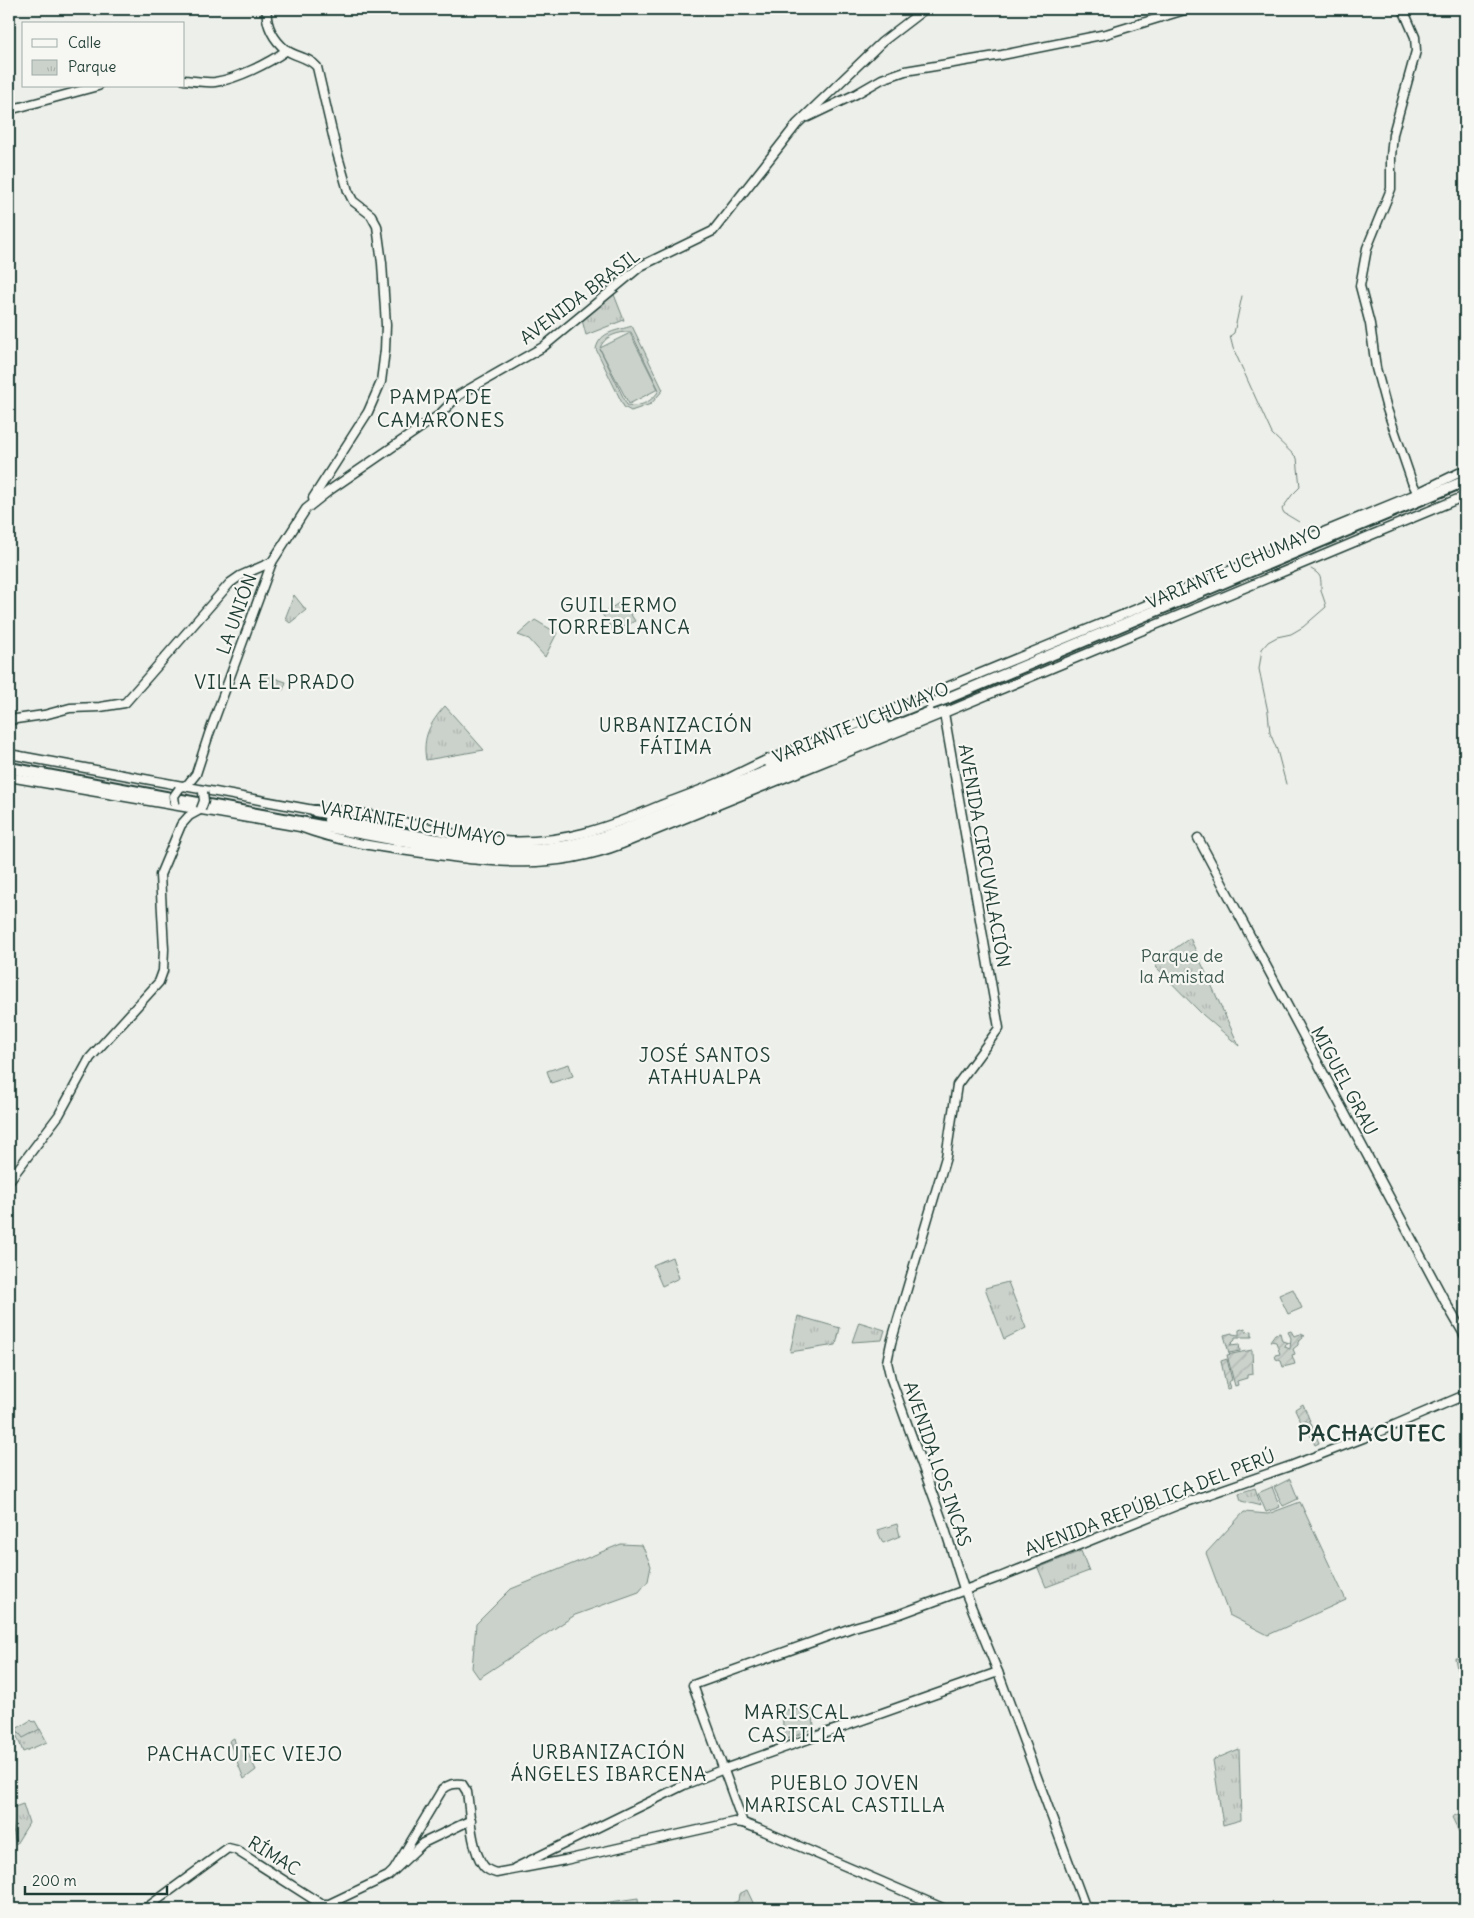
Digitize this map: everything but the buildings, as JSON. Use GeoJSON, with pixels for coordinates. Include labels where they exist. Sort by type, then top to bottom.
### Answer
{"type":"FeatureCollection","features":[{"type":"Feature","properties":{"kind":"highway"},"geometry":{"type":"LineString","coordinates":[[1414,503],[1430,491],[1465,474]]}},
{"type":"Feature","properties":{"kind":"highway","name":"VARIANTE UCHUMAYO"},"geometry":{"type":"LineString","coordinates":[[947,705],[1465,481]]}},
{"type":"Feature","properties":{"kind":"highway","name":"VARIANTE UCHUMAYO"},"geometry":{"type":"LineString","coordinates":[[9,761],[506,850],[566,846],[625,829],[726,787],[932,708],[947,705],[1465,488]]}},
{"type":"Feature","properties":{"kind":"highway","name":"VARIANTE UCHUMAYO"},"geometry":{"type":"LineString","coordinates":[[9,768],[467,853],[506,857],[532,857],[581,851],[615,840],[932,708]]}},
{"type":"Feature","properties":{"kind":"highway"},"geometry":{"type":"LineString","coordinates":[[726,787],[754,769],[832,734]]}},
{"type":"Feature","properties":{"kind":"highway"},"geometry":{"type":"LineString","coordinates":[[315,811],[409,828],[437,836],[442,840]]}},
{"type":"Feature","properties":{"kind":"highway"},"geometry":{"type":"LineString","coordinates":[[300,827],[398,844],[420,844]]}},
{"type":"Feature","properties":{"kind":"street"},"geometry":{"type":"LineString","coordinates":[[267,9],[269,27],[273,35],[287,50],[313,62],[317,67],[336,154],[348,191],[353,201],[371,215],[377,226],[382,263],[386,325],[381,382],[368,412],[313,498],[314,502]]}},
{"type":"Feature","properties":{"kind":"street","name":"AVENIDA BRASIL"},"geometry":{"type":"LineString","coordinates":[[314,502],[439,415],[459,395],[543,347],[641,266],[713,231],[803,119],[882,42],[925,9]]}},
{"type":"Feature","properties":{"kind":"street"},"geometry":{"type":"LineString","coordinates":[[803,119],[856,94],[882,79],[904,71],[1002,55],[1106,34],[1188,9]]}},
{"type":"Feature","properties":{"kind":"street"},"geometry":{"type":"LineString","coordinates":[[1403,9],[1414,37],[1416,51],[1393,134],[1391,189],[1367,248],[1360,286],[1370,324],[1376,368],[1387,409],[1417,492]]}},
{"type":"Feature","properties":{"kind":"street"},"geometry":{"type":"LineString","coordinates":[[185,80],[214,82],[233,78],[287,50]]}},
{"type":"Feature","properties":{"kind":"street"},"geometry":{"type":"LineString","coordinates":[[9,110],[91,88]]}},
{"type":"Feature","properties":{"kind":"street","name":"VARIANTE UCHUMAYO"},"geometry":{"type":"LineString","coordinates":[[9,754],[181,788],[315,811],[334,810],[354,813],[490,840],[525,841],[565,837],[602,829],[726,779],[747,768],[1316,534],[1465,470]]}},
{"type":"Feature","properties":{"kind":"street","name":"VARIANTE UCHUMAYO"},"geometry":{"type":"LineString","coordinates":[[9,777],[300,827],[332,838],[398,850],[493,862],[541,862],[598,853],[947,705],[1465,496]]}},
{"type":"Feature","properties":{"kind":"street","name":"LA UNIÓN"},"geometry":{"type":"LineString","coordinates":[[181,788],[188,784],[196,774],[272,562],[306,509],[314,502]]}},
{"type":"Feature","properties":{"kind":"street"},"geometry":{"type":"LineString","coordinates":[[9,720],[44,715],[70,708],[100,707],[125,703],[230,583],[240,576],[272,562]]}},
{"type":"Feature","properties":{"kind":"street","name":"AVENIDA CIRCUVALACIÓN"},"geometry":{"type":"LineString","coordinates":[[936,691],[947,705],[999,1028]]}},
{"type":"Feature","properties":{"kind":"street"},"geometry":{"type":"LineString","coordinates":[[181,825],[189,816],[200,810],[204,801],[196,774]]}},
{"type":"Feature","properties":{"kind":"street"},"geometry":{"type":"LineString","coordinates":[[9,1181],[59,1115],[90,1058],[159,982],[164,962],[160,875],[181,825],[183,814],[175,805],[174,796],[181,788]]}},
{"type":"Feature","properties":{"kind":"street","name":"MIGUEL GRAU"},"geometry":{"type":"LineString","coordinates":[[1198,838],[1465,1336]]}},
{"type":"Feature","properties":{"kind":"street","name":"AVENIDA LOS INCAS"},"geometry":{"type":"LineString","coordinates":[[999,1028],[957,1086],[946,1157],[887,1362],[891,1379],[943,1523],[964,1589],[998,1672],[1086,1909]]}},
{"type":"Feature","properties":{"kind":"street","name":"AVENIDA REPÚBLICA DEL PERÚ"},"geometry":{"type":"LineString","coordinates":[[724,1769],[693,1685],[854,1627],[900,1614],[1000,1577],[1178,1505],[1293,1465],[1362,1438],[1465,1395]]}},
{"type":"Feature","properties":{"kind":"street"},"geometry":{"type":"LineString","coordinates":[[506,1872],[684,1785],[724,1769],[998,1672]]}},
{"type":"Feature","properties":{"kind":"street"},"geometry":{"type":"LineString","coordinates":[[724,1769],[743,1823]]}},
{"type":"Feature","properties":{"kind":"street","name":"RÍMAC"},"geometry":{"type":"LineString","coordinates":[[145,1909],[228,1848],[236,1850],[321,1904],[329,1904],[388,1876],[423,1843],[471,1820],[464,1786],[447,1785],[442,1790],[394,1870]]}},
{"type":"Feature","properties":{"kind":"street"},"geometry":{"type":"LineString","coordinates":[[471,1820],[482,1865],[496,1873],[734,1822],[743,1823],[945,1909]]}},
{"type":"Feature","properties":{"kind":"green space"},"geometry":{"type":"Polygon","coordinates":[[[613,292],[624,320],[586,335],[582,320],[613,292]]]}},
{"type":"Feature","properties":{"kind":"green space"},"geometry":{"type":"Polygon","coordinates":[[[632,326],[663,390],[651,404],[631,411],[624,407],[596,349],[598,343],[605,335],[632,326]],[[631,332],[610,336],[600,348],[630,333],[658,389],[629,404],[600,349],[627,405],[632,406],[650,400],[659,390],[631,332]]]}},
{"type":"Feature","properties":{"kind":"green space"},"geometry":{"type":"Polygon","coordinates":[[[294,595],[306,610],[290,623],[285,619],[294,595]]]}},
{"type":"Feature","properties":{"kind":"green space"},"geometry":{"type":"Polygon","coordinates":[[[622,601],[635,621],[614,632],[602,614],[622,601]]]}},
{"type":"Feature","properties":{"kind":"green space"},"geometry":{"type":"Polygon","coordinates":[[[535,620],[557,633],[545,657],[529,639],[518,635],[535,620]]]}},
{"type":"Feature","properties":{"kind":"green space"},"geometry":{"type":"Polygon","coordinates":[[[265,675],[286,682],[283,690],[264,685],[265,675]]]}},
{"type":"Feature","properties":{"kind":"green space"},"geometry":{"type":"Polygon","coordinates":[[[445,706],[484,750],[426,760],[425,744],[428,731],[435,718],[445,706]]]}},
{"type":"Feature","properties":{"kind":"green space","name":"Parque de la Amistad"},"geometry":{"type":"Polygon","coordinates":[[[1190,938],[1239,1046],[1202,1014],[1156,967],[1157,961],[1190,938]]]}},
{"type":"Feature","properties":{"kind":"green space"},"geometry":{"type":"Polygon","coordinates":[[[569,1064],[573,1076],[551,1083],[547,1071],[569,1064]]]}},
{"type":"Feature","properties":{"kind":"green space"},"geometry":{"type":"Polygon","coordinates":[[[672,1257],[679,1278],[662,1286],[653,1265],[672,1257]]]}},
{"type":"Feature","properties":{"kind":"green space"},"geometry":{"type":"Polygon","coordinates":[[[1008,1282],[1026,1328],[1004,1339],[985,1288],[1008,1282]]]}},
{"type":"Feature","properties":{"kind":"green space"},"geometry":{"type":"Polygon","coordinates":[[[1293,1289],[1302,1308],[1288,1314],[1279,1295],[1293,1289]]]}},
{"type":"Feature","properties":{"kind":"green space"},"geometry":{"type":"Polygon","coordinates":[[[798,1316],[840,1328],[836,1345],[790,1352],[798,1316]]]}},
{"type":"Feature","properties":{"kind":"green space"},"geometry":{"type":"Polygon","coordinates":[[[859,1322],[885,1330],[882,1340],[852,1342],[859,1322]]]}},
{"type":"Feature","properties":{"kind":"green space"},"geometry":{"type":"Polygon","coordinates":[[[1245,1328],[1246,1332],[1252,1331],[1252,1337],[1235,1337],[1235,1340],[1230,1345],[1239,1344],[1240,1351],[1229,1353],[1224,1335],[1232,1333],[1239,1335],[1239,1330],[1245,1328]]]}},
{"type":"Feature","properties":{"kind":"green space"},"geometry":{"type":"Polygon","coordinates":[[[1291,1331],[1294,1336],[1301,1334],[1305,1336],[1302,1336],[1303,1338],[1293,1349],[1295,1354],[1292,1355],[1295,1364],[1283,1367],[1281,1361],[1276,1359],[1275,1355],[1280,1354],[1276,1342],[1270,1341],[1275,1334],[1280,1333],[1282,1341],[1290,1343],[1286,1343],[1285,1347],[1290,1349],[1291,1338],[1288,1332],[1291,1331]]]}},
{"type":"Feature","properties":{"kind":"green space"},"geometry":{"type":"Polygon","coordinates":[[[1252,1350],[1253,1374],[1237,1381],[1238,1385],[1235,1386],[1227,1355],[1252,1350]]]}},
{"type":"Feature","properties":{"kind":"green space"},"geometry":{"type":"Polygon","coordinates":[[[1227,1359],[1232,1380],[1228,1382],[1230,1388],[1227,1389],[1221,1361],[1227,1359]]]}},
{"type":"Feature","properties":{"kind":"green space"},"geometry":{"type":"Polygon","coordinates":[[[1303,1404],[1319,1443],[1315,1445],[1308,1430],[1307,1421],[1301,1422],[1295,1409],[1303,1404]]]}},
{"type":"Feature","properties":{"kind":"green space"},"geometry":{"type":"Polygon","coordinates":[[[1290,1479],[1298,1499],[1283,1506],[1274,1487],[1290,1479]]]}},
{"type":"Feature","properties":{"kind":"green space"},"geometry":{"type":"Polygon","coordinates":[[[1272,1487],[1280,1507],[1266,1512],[1258,1493],[1272,1487]]]}},
{"type":"Feature","properties":{"kind":"green space"},"geometry":{"type":"Polygon","coordinates":[[[1255,1488],[1261,1506],[1241,1501],[1239,1493],[1255,1488]]]}},
{"type":"Feature","properties":{"kind":"green space"},"geometry":{"type":"Polygon","coordinates":[[[1300,1502],[1346,1600],[1268,1635],[1229,1615],[1206,1553],[1244,1512],[1268,1514],[1300,1502]]]}},
{"type":"Feature","properties":{"kind":"green space"},"geometry":{"type":"Polygon","coordinates":[[[897,1524],[900,1536],[883,1543],[877,1530],[897,1524]]]}},
{"type":"Feature","properties":{"kind":"green space"},"geometry":{"type":"Polygon","coordinates":[[[621,1544],[642,1545],[651,1566],[648,1581],[639,1592],[575,1615],[479,1678],[472,1668],[476,1624],[511,1589],[621,1544]]]}},
{"type":"Feature","properties":{"kind":"green space"},"geometry":{"type":"Polygon","coordinates":[[[1081,1551],[1089,1571],[1046,1587],[1038,1568],[1081,1551]]]}},
{"type":"Feature","properties":{"kind":"green space"},"geometry":{"type":"Polygon","coordinates":[[[1455,1658],[1465,1667],[1465,1712],[1455,1658]]]}},
{"type":"Feature","properties":{"kind":"green space","name":"MARISCAL CASTILLA"},"geometry":{"type":"Polygon","coordinates":[[[813,1709],[814,1729],[784,1740],[782,1710],[813,1709]]]}},
{"type":"Feature","properties":{"kind":"green space"},"geometry":{"type":"Polygon","coordinates":[[[31,1720],[35,1721],[40,1730],[23,1739],[16,1729],[31,1720]]]}},
{"type":"Feature","properties":{"kind":"green space"},"geometry":{"type":"Polygon","coordinates":[[[16,1729],[23,1738],[40,1729],[47,1742],[23,1752],[15,1731],[16,1729]]]}},
{"type":"Feature","properties":{"kind":"green space"},"geometry":{"type":"Polygon","coordinates":[[[234,1738],[236,1746],[244,1745],[256,1770],[244,1779],[229,1741],[234,1738]]]}},
{"type":"Feature","properties":{"kind":"green space"},"geometry":{"type":"Polygon","coordinates":[[[1239,1749],[1241,1820],[1223,1825],[1213,1760],[1239,1749]]]}},
{"type":"Feature","properties":{"kind":"green space"},"geometry":{"type":"Polygon","coordinates":[[[23,1804],[29,1823],[16,1844],[9,1809],[23,1804]]]}},
{"type":"Feature","properties":{"kind":"green space"},"geometry":{"type":"Polygon","coordinates":[[[1465,1811],[1465,1845],[1452,1817],[1465,1811]]]}},
{"type":"Feature","properties":{"kind":"green space"},"geometry":{"type":"Polygon","coordinates":[[[747,1890],[756,1909],[734,1909],[733,1903],[738,1901],[739,1894],[747,1890]]]}},
{"type":"Feature","properties":{"kind":"green space"},"geometry":{"type":"Polygon","coordinates":[[[638,1898],[639,1909],[606,1909],[603,1903],[638,1898]]]}},
{"type":"Feature","properties":{"kind":"waterway"},"geometry":{"type":"LineString","coordinates":[[1242,296],[1234,333],[1230,336],[1233,348],[1272,434],[1297,458],[1300,487],[1282,509],[1284,513],[1299,522]]}},
{"type":"Feature","properties":{"kind":"waterway"},"geometry":{"type":"LineString","coordinates":[[1286,784],[1277,750],[1270,733],[1268,712],[1259,669],[1262,649],[1268,642],[1277,637],[1291,634],[1303,627],[1326,607],[1321,590],[1320,577],[1311,569]]}},
{"type":"Feature","properties":{"kind":"district","name":"PAMPA DE CAMARONES"},"geometry":{"type":"Point","coordinates":[441,408]}},
{"type":"Feature","properties":{"kind":"district","name":"GUILLERMO TORREBLANCA"},"geometry":{"type":"Point","coordinates":[619,616]}},
{"type":"Feature","properties":{"kind":"district","name":"VILLA EL PRADO"},"geometry":{"type":"Point","coordinates":[275,682]}},
{"type":"Feature","properties":{"kind":"district","name":"URBANIZACIÓN FÁTIMA"},"geometry":{"type":"Point","coordinates":[676,736]}},
{"type":"Feature","properties":{"kind":"district","name":"JOSÉ SANTOS ATAHUALPA"},"geometry":{"type":"Point","coordinates":[705,1066]}},
{"type":"Feature","properties":{"kind":"district","name":"PACHACUTEC"},"geometry":{"type":"Point","coordinates":[1372,1433]}},
{"type":"Feature","properties":{"kind":"district","name":"MARISCAL CASTILLA"},"geometry":{"type":"Point","coordinates":[797,1724]}},
{"type":"Feature","properties":{"kind":"district","name":"PACHACUTEC VIEJO"},"geometry":{"type":"Point","coordinates":[245,1754]}},
{"type":"Feature","properties":{"kind":"district","name":"URBANIZACIÓN ÁNGELES IBARCENA"},"geometry":{"type":"Point","coordinates":[609,1763]}},
{"type":"Feature","properties":{"kind":"district","name":"PUEBLO JOVEN MARISCAL CASTILLA"},"geometry":{"type":"Point","coordinates":[845,1794]}}]}
